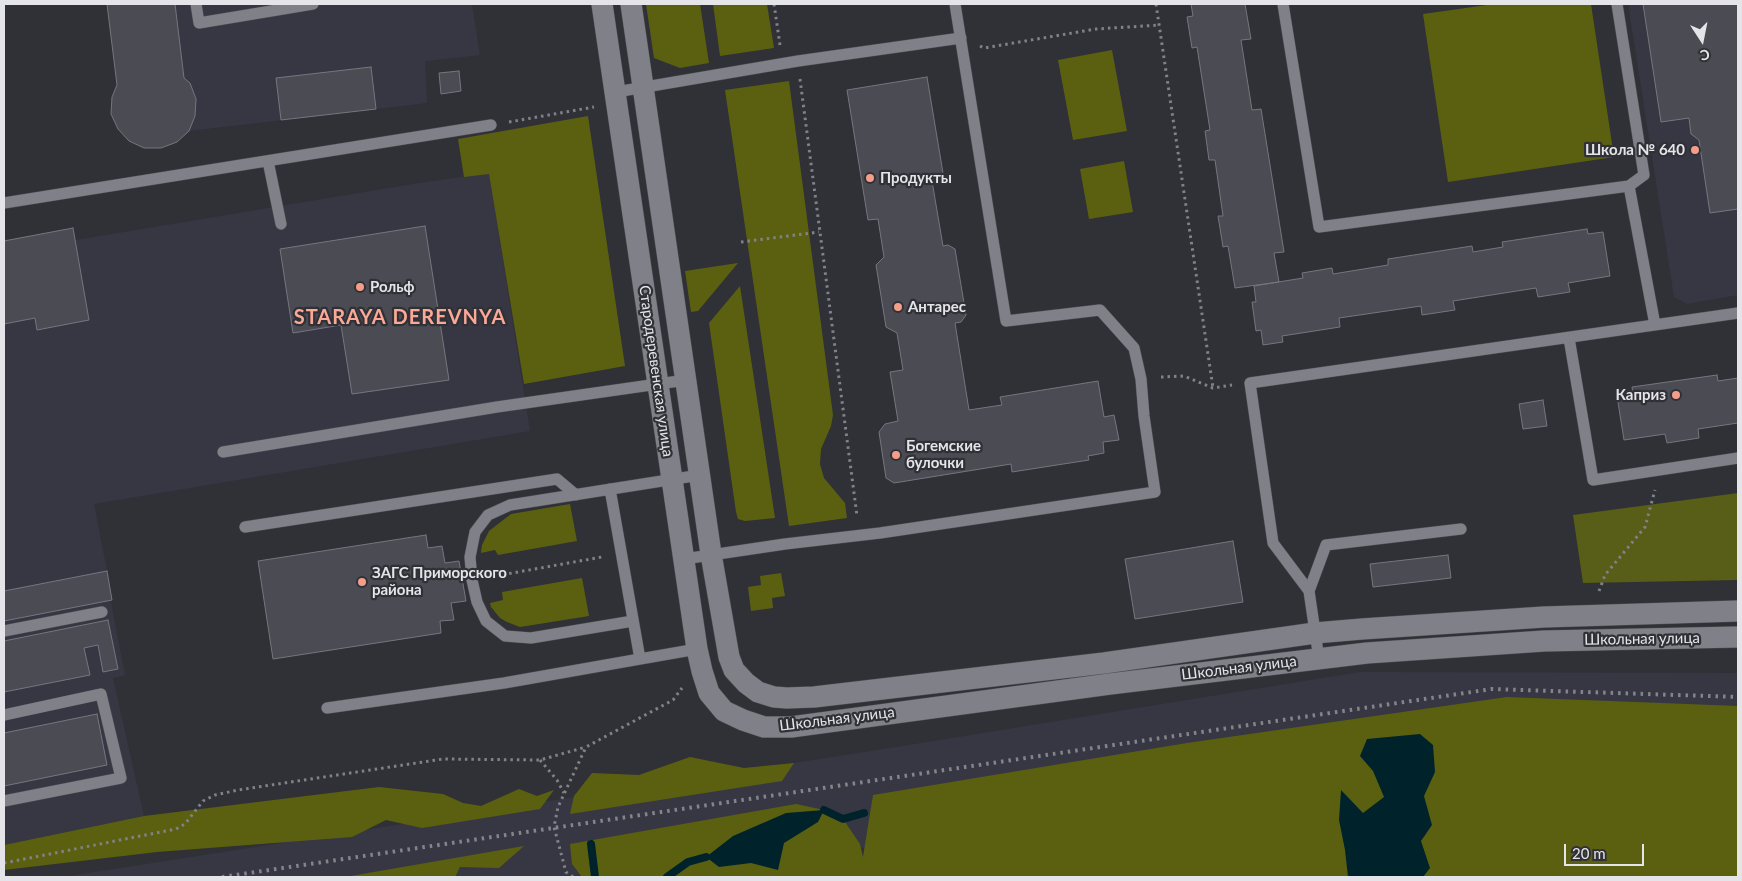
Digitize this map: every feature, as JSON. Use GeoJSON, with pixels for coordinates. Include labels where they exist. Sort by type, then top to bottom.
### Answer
{"type":"FeatureCollection","features":[{"type":"Feature","properties":{"kind":"street","name":"Стародеревенская улица"},"geometry":{"type":"LineString","coordinates":[[602,4],[697,649],[710,693],[724,711],[743,720]]}},
{"type":"Feature","properties":{"kind":"street","name":"Стародеревенская улица"},"geometry":{"type":"LineString","coordinates":[[631,4],[712,554],[729,657],[734,670],[758,692]]}},
{"type":"Feature","properties":{"kind":"street","name":"Школьная улица"},"geometry":{"type":"LineString","coordinates":[[758,692],[774,697],[814,697],[1104,663],[1362,628],[1544,617],[1738,611]]}},
{"type":"Feature","properties":{"kind":"street","name":"Школьная улица"},"geometry":{"type":"LineString","coordinates":[[743,720],[764,727],[791,727],[1110,684],[1367,653],[1544,641],[1738,637]]}},
{"type":"Feature","properties":{"kind":"lane"},"geometry":{"type":"LineString","coordinates":[[196,4],[199,23],[313,4]]}},
{"type":"Feature","properties":{"kind":"lane"},"geometry":{"type":"LineString","coordinates":[[684,559],[860,536],[1155,492],[1134,348],[1100,310],[1006,320],[955,4]]}},
{"type":"Feature","properties":{"kind":"lane"},"geometry":{"type":"LineString","coordinates":[[1283,4],[1319,227],[1629,186],[1644,175],[1617,4]]}},
{"type":"Feature","properties":{"kind":"lane"},"geometry":{"type":"LineString","coordinates":[[616,92],[783,63],[961,38]]}},
{"type":"Feature","properties":{"kind":"lane"},"geometry":{"type":"LineString","coordinates":[[4,203],[491,125]]}},
{"type":"Feature","properties":{"kind":"lane"},"geometry":{"type":"LineString","coordinates":[[268,161],[280,224]]}},
{"type":"Feature","properties":{"kind":"lane"},"geometry":{"type":"LineString","coordinates":[[1629,186],[1655,325]]}},
{"type":"Feature","properties":{"kind":"lane"},"geometry":{"type":"LineString","coordinates":[[1309,591],[1272,543],[1250,383],[1738,313]]}},
{"type":"Feature","properties":{"kind":"lane"},"geometry":{"type":"LineString","coordinates":[[1569,338],[1593,480],[1738,458]]}},
{"type":"Feature","properties":{"kind":"lane"},"geometry":{"type":"LineString","coordinates":[[223,452],[498,407],[686,380]]}},
{"type":"Feature","properties":{"kind":"lane"},"geometry":{"type":"LineString","coordinates":[[633,621],[531,638],[505,636],[486,620],[477,602],[470,558],[474,532],[488,515],[510,506],[700,474]]}},
{"type":"Feature","properties":{"kind":"lane"},"geometry":{"type":"LineString","coordinates":[[245,527],[557,479],[576,495]]}},
{"type":"Feature","properties":{"kind":"lane"},"geometry":{"type":"LineString","coordinates":[[610,489],[640,659]]}},
{"type":"Feature","properties":{"kind":"lane"},"geometry":{"type":"LineString","coordinates":[[1326,545],[1461,529]]}},
{"type":"Feature","properties":{"kind":"lane"},"geometry":{"type":"LineString","coordinates":[[1319,659],[1309,591],[1326,545],[1325,533]]}},
{"type":"Feature","properties":{"kind":"lane"},"geometry":{"type":"LineString","coordinates":[[4,631],[102,612]]}},
{"type":"Feature","properties":{"kind":"lane"},"geometry":{"type":"LineString","coordinates":[[327,708],[504,683],[697,649]]}},
{"type":"Feature","properties":{"kind":"lane"},"geometry":{"type":"LineString","coordinates":[[4,715],[101,694],[121,778],[4,801]]}},
{"type":"Feature","properties":{"kind":"path"},"geometry":{"type":"LineString","coordinates":[[774,4],[783,63]]}},
{"type":"Feature","properties":{"kind":"path"},"geometry":{"type":"LineString","coordinates":[[1156,4],[1213,388]]}},
{"type":"Feature","properties":{"kind":"path"},"geometry":{"type":"LineString","coordinates":[[961,38],[984,48],[1096,30],[1160,25]]}},
{"type":"Feature","properties":{"kind":"path"},"geometry":{"type":"LineString","coordinates":[[798,61],[860,536]]}},
{"type":"Feature","properties":{"kind":"path"},"geometry":{"type":"LineString","coordinates":[[491,125],[596,106]]}},
{"type":"Feature","properties":{"kind":"path"},"geometry":{"type":"LineString","coordinates":[[741,242],[819,232]]}},
{"type":"Feature","properties":{"kind":"path"},"geometry":{"type":"LineString","coordinates":[[1140,379],[1184,376],[1213,388],[1250,383]]}},
{"type":"Feature","properties":{"kind":"path"},"geometry":{"type":"LineString","coordinates":[[1598,596],[1604,575],[1645,527],[1660,470]]}},
{"type":"Feature","properties":{"kind":"path"},"geometry":{"type":"LineString","coordinates":[[499,575],[621,554]]}},
{"type":"Feature","properties":{"kind":"path"},"geometry":{"type":"LineString","coordinates":[[4,863],[176,830],[185,824],[203,802],[215,794],[443,759],[540,760],[586,746],[673,700],[682,688],[681,680]]}},
{"type":"Feature","properties":{"kind":"path"},"geometry":{"type":"LineString","coordinates":[[573,877],[566,872],[554,827],[558,807],[586,746]]}},
{"type":"Feature","properties":{"kind":"path"},"geometry":{"type":"LineString","coordinates":[[540,760],[557,780],[564,793]]}},
{"type":"Feature","properties":{"kind":"shaded area"},"geometry":{"type":"Polygon","coordinates":[[[175,4],[472,4],[480,55],[425,61],[427,103],[189,131],[195,116],[196,99],[190,83],[184,78],[175,4]]]}},
{"type":"Feature","properties":{"kind":"shaded area"},"geometry":{"type":"Polygon","coordinates":[[[646,4],[700,4],[709,63],[680,68],[654,58],[646,4]]]}},
{"type":"Feature","properties":{"kind":"shaded area"},"geometry":{"type":"Polygon","coordinates":[[[713,4],[767,4],[774,48],[720,56],[713,4]]]}},
{"type":"Feature","properties":{"kind":"shaded area"},"geometry":{"type":"Polygon","coordinates":[[[1494,4],[1591,4],[1614,157],[1448,182],[1423,14],[1494,4]]]}},
{"type":"Feature","properties":{"kind":"shaded area","name":"Школа № 640"},"geometry":{"type":"Polygon","coordinates":[[[1628,4],[1738,4],[1738,295],[1687,304],[1674,297],[1628,4]]]}},
{"type":"Feature","properties":{"kind":"shaded area"},"geometry":{"type":"Polygon","coordinates":[[[1112,50],[1127,131],[1073,140],[1058,60],[1112,50]]]}},
{"type":"Feature","properties":{"kind":"shaded area"},"geometry":{"type":"Polygon","coordinates":[[[789,81],[833,415],[831,426],[821,449],[820,464],[824,478],[845,503],[847,518],[789,526],[725,90],[789,81]]]}},
{"type":"Feature","properties":{"kind":"shaded area"},"geometry":{"type":"Polygon","coordinates":[[[588,116],[625,366],[524,384],[489,174],[464,177],[458,139],[588,116]]]}},
{"type":"Feature","properties":{"kind":"shaded area"},"geometry":{"type":"Polygon","coordinates":[[[1124,161],[1133,212],[1089,219],[1080,169],[1124,161]]]}},
{"type":"Feature","properties":{"kind":"shaded area"},"geometry":{"type":"Polygon","coordinates":[[[489,173],[530,431],[94,504],[125,675],[113,678],[144,816],[4,845],[4,240],[73,228],[76,240],[489,173]]]}},
{"type":"Feature","properties":{"kind":"shaded area"},"geometry":{"type":"Polygon","coordinates":[[[738,263],[698,311],[691,312],[685,271],[738,263]]]}},
{"type":"Feature","properties":{"kind":"shaded area"},"geometry":{"type":"Polygon","coordinates":[[[740,286],[775,518],[745,521],[738,519],[736,512],[709,323],[740,286]]]}},
{"type":"Feature","properties":{"kind":"shaded area"},"geometry":{"type":"Polygon","coordinates":[[[570,504],[577,541],[498,555],[495,550],[481,553],[482,545],[489,531],[511,514],[570,504]]]}},
{"type":"Feature","properties":{"kind":"shaded area"},"geometry":{"type":"Polygon","coordinates":[[[781,573],[785,596],[772,598],[773,608],[751,611],[748,587],[761,585],[760,576],[781,573]]]}},
{"type":"Feature","properties":{"kind":"shaded area"},"geometry":{"type":"Polygon","coordinates":[[[582,578],[589,616],[520,627],[500,618],[491,607],[490,603],[503,600],[502,592],[582,578]]]}},
{"type":"Feature","properties":{"kind":"shaded area"},"geometry":{"type":"Polygon","coordinates":[[[1360,672],[1738,673],[1738,772],[1306,794],[625,877],[63,877],[890,748],[1360,672]]]}},
{"type":"Feature","properties":{"kind":"shaded area"},"geometry":{"type":"Polygon","coordinates":[[[1507,697],[1738,706],[1738,877],[582,877],[572,864],[570,844],[796,804],[824,810],[843,819],[860,844],[863,857],[873,795],[1187,743],[1507,697]]]}},
{"type":"Feature","properties":{"kind":"shaded area"},"geometry":{"type":"Polygon","coordinates":[[[1420,734],[1433,745],[1435,772],[1424,796],[1432,825],[1421,841],[1430,868],[1423,877],[1348,877],[1339,820],[1341,790],[1363,813],[1384,797],[1373,771],[1360,756],[1367,739],[1420,734]]]}},
{"type":"Feature","properties":{"kind":"shaded area"},"geometry":{"type":"Polygon","coordinates":[[[690,757],[744,768],[794,763],[782,781],[570,814],[574,796],[592,773],[639,775],[690,757]]]}},
{"type":"Feature","properties":{"kind":"shaded area"},"geometry":{"type":"Polygon","coordinates":[[[379,787],[443,794],[463,803],[481,806],[519,789],[537,796],[554,790],[540,809],[422,828],[386,820],[352,837],[157,852],[4,870],[4,845],[144,816],[379,787]]]}},
{"type":"Feature","properties":{"kind":"shaded area"},"geometry":{"type":"Polygon","coordinates":[[[824,810],[818,822],[784,843],[778,870],[751,863],[719,867],[706,857],[733,836],[786,813],[824,810]]]}},
{"type":"Feature","properties":{"kind":"shaded area"},"geometry":{"type":"Polygon","coordinates":[[[524,846],[499,868],[460,867],[455,877],[345,877],[524,846]]]}},
{"type":"Feature","properties":{"kind":"green space"},"geometry":{"type":"Polygon","coordinates":[[[1738,493],[1738,580],[1583,583],[1573,515],[1738,493]]]}},
{"type":"Feature","properties":{"kind":"building"},"geometry":{"type":"Polygon","coordinates":[[[107,4],[175,4],[184,78],[190,83],[196,99],[195,116],[189,131],[177,142],[161,148],[144,148],[129,141],[118,129],[111,114],[112,97],[117,85],[107,4]]]}},
{"type":"Feature","properties":{"kind":"building"},"geometry":{"type":"Polygon","coordinates":[[[1191,4],[1245,4],[1251,39],[1241,40],[1252,110],[1261,109],[1284,252],[1274,253],[1279,282],[1235,288],[1228,246],[1223,247],[1218,216],[1223,216],[1215,160],[1209,160],[1205,131],[1210,130],[1197,47],[1192,48],[1187,17],[1193,16],[1191,4]]]}},
{"type":"Feature","properties":{"kind":"building"},"geometry":{"type":"Polygon","coordinates":[[[1643,4],[1738,4],[1738,209],[1710,213],[1699,140],[1691,134],[1689,118],[1661,122],[1643,4]]]}},
{"type":"Feature","properties":{"kind":"building"},"geometry":{"type":"Polygon","coordinates":[[[371,67],[376,109],[281,120],[276,78],[371,67]]]}},
{"type":"Feature","properties":{"kind":"building"},"geometry":{"type":"Polygon","coordinates":[[[459,71],[461,91],[441,94],[439,73],[459,71]]]}},
{"type":"Feature","properties":{"kind":"building"},"geometry":{"type":"Polygon","coordinates":[[[927,77],[944,179],[932,181],[943,246],[948,245],[955,249],[966,315],[961,322],[955,323],[969,410],[1002,405],[1000,397],[1098,381],[1104,417],[1114,415],[1119,440],[1103,442],[1104,453],[1088,456],[1089,460],[1012,472],[1011,464],[894,483],[886,478],[879,432],[885,424],[898,421],[890,372],[903,370],[897,333],[886,327],[876,265],[884,257],[878,219],[868,220],[847,90],[927,77]]]}},
{"type":"Feature","properties":{"kind":"building","name":"Рольф"},"geometry":{"type":"Polygon","coordinates":[[[425,226],[449,380],[352,394],[341,325],[293,333],[280,249],[425,226]]]}},
{"type":"Feature","properties":{"kind":"building"},"geometry":{"type":"Polygon","coordinates":[[[73,228],[89,320],[37,330],[35,318],[4,324],[4,241],[73,228]]]}},
{"type":"Feature","properties":{"kind":"building"},"geometry":{"type":"Polygon","coordinates":[[[1587,229],[1588,234],[1603,232],[1610,276],[1568,283],[1570,292],[1538,297],[1536,288],[1453,301],[1455,310],[1422,315],[1421,306],[1339,318],[1340,327],[1282,336],[1283,342],[1263,345],[1261,330],[1256,331],[1252,302],[1256,302],[1254,286],[1303,278],[1302,273],[1332,268],[1333,274],[1388,265],[1388,259],[1472,246],[1473,252],[1503,247],[1502,242],[1587,229]]]}},
{"type":"Feature","properties":{"kind":"building"},"geometry":{"type":"Polygon","coordinates":[[[1717,375],[1718,381],[1738,378],[1738,423],[1698,429],[1699,438],[1667,443],[1665,434],[1624,440],[1617,396],[1633,394],[1632,387],[1717,375]]]}},
{"type":"Feature","properties":{"kind":"building"},"geometry":{"type":"Polygon","coordinates":[[[1543,400],[1547,426],[1523,429],[1519,404],[1543,400]]]}},
{"type":"Feature","properties":{"kind":"building","name":"ЗАГС Приморского района"},"geometry":{"type":"Polygon","coordinates":[[[426,535],[428,548],[442,546],[445,563],[459,561],[466,601],[451,603],[454,620],[440,621],[441,633],[273,659],[258,561],[426,535]]]}},
{"type":"Feature","properties":{"kind":"building"},"geometry":{"type":"Polygon","coordinates":[[[1233,541],[1243,602],[1135,619],[1125,559],[1233,541]]]}},
{"type":"Feature","properties":{"kind":"building"},"geometry":{"type":"Polygon","coordinates":[[[1448,555],[1451,578],[1373,587],[1370,564],[1448,555]]]}},
{"type":"Feature","properties":{"kind":"building"},"geometry":{"type":"Polygon","coordinates":[[[107,571],[112,600],[4,621],[4,591],[107,571]]]}},
{"type":"Feature","properties":{"kind":"building"},"geometry":{"type":"Polygon","coordinates":[[[108,620],[118,669],[103,672],[98,645],[84,648],[90,675],[4,692],[4,641],[108,620]]]}},
{"type":"Feature","properties":{"kind":"building"},"geometry":{"type":"Polygon","coordinates":[[[97,714],[107,765],[4,786],[4,733],[97,714]]]}},
{"type":"Feature","properties":{"kind":"waterway"},"geometry":{"type":"LineString","coordinates":[[824,810],[843,819],[864,813]]}},
{"type":"Feature","properties":{"kind":"waterway"},"geometry":{"type":"LineString","coordinates":[[591,844],[595,877]]}},
{"type":"Feature","properties":{"kind":"waterway"},"geometry":{"type":"LineString","coordinates":[[667,877],[688,862],[706,857]]}},
{"type":"Feature","properties":{"kind":"railway"},"geometry":{"type":"LineString","coordinates":[[222,877],[1492,689],[1738,697]]}},
{"type":"Feature","properties":{"kind":"place","name":"Школа № 640"},"geometry":{"type":"Point","coordinates":[1695,150]}},
{"type":"Feature","properties":{"kind":"place","name":"Продукты"},"geometry":{"type":"Point","coordinates":[870,178]}},
{"type":"Feature","properties":{"kind":"place","name":"Рольф"},"geometry":{"type":"Point","coordinates":[360,287]}},
{"type":"Feature","properties":{"kind":"place","name":"Антарес"},"geometry":{"type":"Point","coordinates":[898,307]}},
{"type":"Feature","properties":{"kind":"place","name":"Каприз"},"geometry":{"type":"Point","coordinates":[1676,395]}},
{"type":"Feature","properties":{"kind":"place","name":"Богемские булочки"},"geometry":{"type":"Point","coordinates":[896,455]}},
{"type":"Feature","properties":{"kind":"place","name":"ЗАГС Приморского района"},"geometry":{"type":"Point","coordinates":[362,582]}},
{"type":"Feature","properties":{"kind":"district","name":"STARAYA DEREVNYA"},"geometry":{"type":"Point","coordinates":[400,318]}}]}
